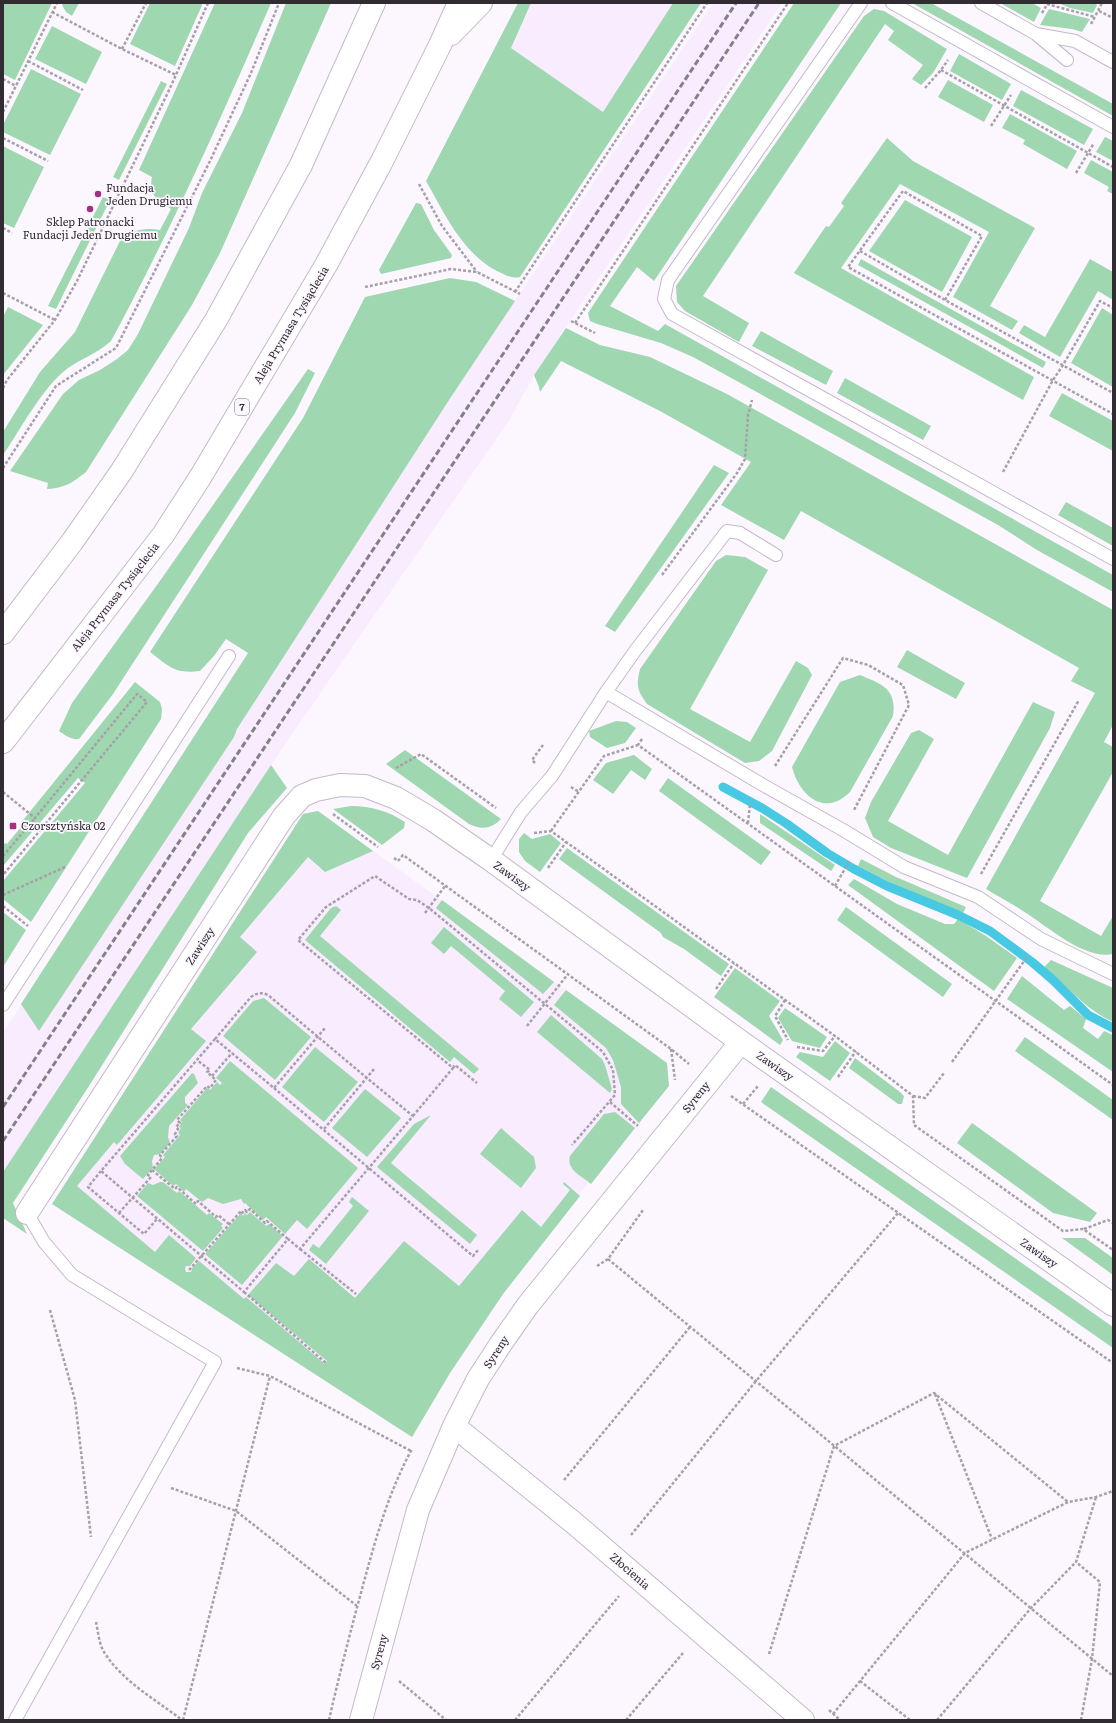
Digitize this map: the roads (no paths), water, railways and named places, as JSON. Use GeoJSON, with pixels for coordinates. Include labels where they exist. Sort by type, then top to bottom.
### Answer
{"type":"FeatureCollection","features":[{"type":"Feature","properties":{"kind":"street"},"geometry":{"type":"LineString","coordinates":[[3,633],[72,542],[121,472],[216,320],[301,165],[374,3]]}},
{"type":"Feature","properties":{"kind":"street","name":"Aleja Prymasa Tysiąclecia"},"geometry":{"type":"LineString","coordinates":[[3,742],[163,535],[201,476],[326,265],[381,163],[440,45],[459,3]]}},
{"type":"Feature","properties":{"kind":"street"},"geometry":{"type":"LineString","coordinates":[[440,45],[481,3]]}},
{"type":"Feature","properties":{"kind":"street","name":"Zawiszy"},"geometry":{"type":"LineString","coordinates":[[27,1213],[284,816],[302,796],[316,790],[340,785],[365,786],[396,798],[433,820],[491,860],[740,1042],[1113,1305]]}},
{"type":"Feature","properties":{"kind":"street","name":"Syreny"},"geometry":{"type":"LineString","coordinates":[[361,1720],[418,1510],[454,1426],[478,1379],[500,1344],[528,1305],[740,1042]]}},
{"type":"Feature","properties":{"kind":"street","name":"Złocienia"},"geometry":{"type":"LineString","coordinates":[[454,1426],[574,1523],[803,1720]]}},
{"type":"Feature","properties":{"kind":"lane"},"geometry":{"type":"LineString","coordinates":[[862,3],[668,280],[664,299],[672,314],[1113,559]]}},
{"type":"Feature","properties":{"kind":"lane"},"geometry":{"type":"LineString","coordinates":[[892,3],[1109,125]]}},
{"type":"Feature","properties":{"kind":"lane"},"geometry":{"type":"LineString","coordinates":[[981,3],[1036,34],[1067,60]]}},
{"type":"Feature","properties":{"kind":"lane"},"geometry":{"type":"LineString","coordinates":[[1036,34],[1075,41],[1113,62]]}},
{"type":"Feature","properties":{"kind":"lane"},"geometry":{"type":"LineString","coordinates":[[491,860],[515,822],[552,776],[606,692],[727,531],[740,533],[776,555]]}},
{"type":"Feature","properties":{"kind":"lane"},"geometry":{"type":"LineString","coordinates":[[3,1005],[228,656]]}},
{"type":"Feature","properties":{"kind":"lane"},"geometry":{"type":"LineString","coordinates":[[606,692],[904,867],[978,897],[1041,939],[1113,974]]}},
{"type":"Feature","properties":{"kind":"lane"},"geometry":{"type":"LineString","coordinates":[[15,1720],[215,1362],[72,1275],[44,1242],[27,1213]]}},
{"type":"Feature","properties":{"kind":"waterway"},"geometry":{"type":"LineString","coordinates":[[723,787],[762,808],[827,853],[854,869],[887,886],[958,915],[990,931],[1032,962],[1053,980],[1088,1015],[1113,1028]]}},
{"type":"Feature","properties":{"kind":"railway"},"geometry":{"type":"LineString","coordinates":[[3,1107],[736,3]]}},
{"type":"Feature","properties":{"kind":"railway"},"geometry":{"type":"LineString","coordinates":[[3,1141],[759,3]]}},
{"type":"Feature","properties":{"kind":"place","name":"Fundacja Jeden Drugiemu"},"geometry":{"type":"Point","coordinates":[98,194]}},
{"type":"Feature","properties":{"kind":"place","name":"Sklep Patronacki Fundacji Jeden Drugiemu"},"geometry":{"type":"Point","coordinates":[90,209]}},
{"type":"Feature","properties":{"kind":"place","name":"Czorsztyńska 02"},"geometry":{"type":"Point","coordinates":[13,826]}}]}
